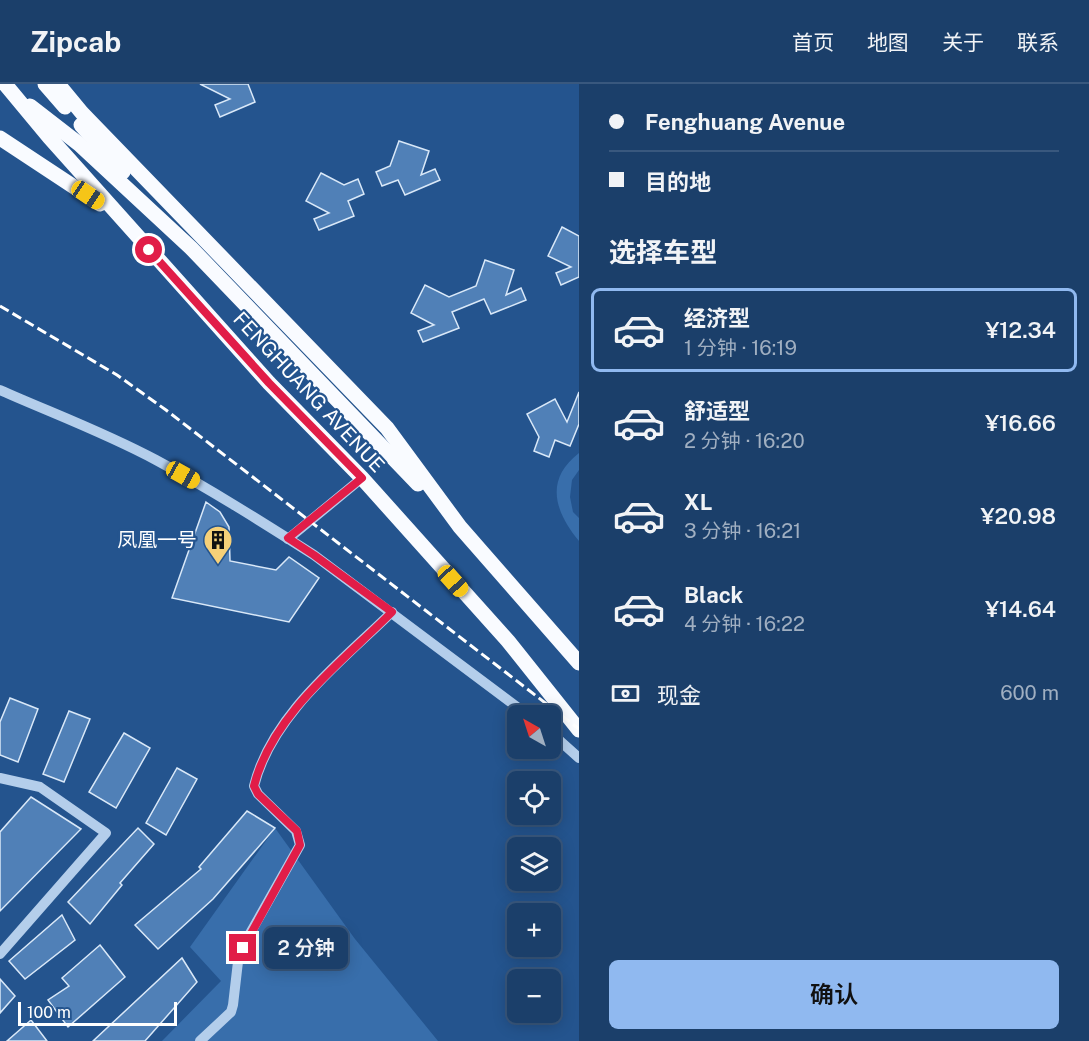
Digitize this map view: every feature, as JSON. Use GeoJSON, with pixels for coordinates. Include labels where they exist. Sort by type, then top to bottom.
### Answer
{"type":"FeatureCollection","features":[{"type":"Feature","properties":{"kind":"main road","name":"FENGHUANG AVENUE"},"geometry":{"type":"LineString","coordinates":[[6,84],[49,137],[269,383],[362,478],[508,641],[579,730]]}},
{"type":"Feature","properties":{"kind":"main road"},"geometry":{"type":"LineString","coordinates":[[45,84],[191,248],[460,527]]}},
{"type":"Feature","properties":{"kind":"main road","name":"FENGHUANG AVENUE"},"geometry":{"type":"LineString","coordinates":[[58,84],[82,113],[387,428],[460,527],[579,663]]}},
{"type":"Feature","properties":{"kind":"main road"},"geometry":{"type":"LineString","coordinates":[[64,84],[70,99]]}},
{"type":"Feature","properties":{"kind":"main road"},"geometry":{"type":"LineString","coordinates":[[0,90],[36,109],[80,144],[191,248]]}},
{"type":"Feature","properties":{"kind":"main road"},"geometry":{"type":"LineString","coordinates":[[49,137],[46,125],[52,117],[62,112],[82,113]]}},
{"type":"Feature","properties":{"kind":"main road"},"geometry":{"type":"LineString","coordinates":[[0,138],[119,216]]}},
{"type":"Feature","properties":{"kind":"street"},"geometry":{"type":"LineString","coordinates":[[0,390],[154,459],[288,538],[392,612],[515,705]]}},
{"type":"Feature","properties":{"kind":"street"},"geometry":{"type":"LineString","coordinates":[[288,538],[362,478]]}},
{"type":"Feature","properties":{"kind":"street"},"geometry":{"type":"LineString","coordinates":[[200,1041],[231,1012],[234,1005],[239,953],[299,849],[297,831],[258,794],[254,786],[267,750],[302,699],[392,612]]}},
{"type":"Feature","properties":{"kind":"street"},"geometry":{"type":"LineString","coordinates":[[561,742],[579,758]]}},
{"type":"Feature","properties":{"kind":"street"},"geometry":{"type":"LineString","coordinates":[[0,778],[40,787],[106,833],[0,954]]}},
{"type":"Feature","properties":{"kind":"shaded area"},"geometry":{"type":"Polygon","coordinates":[[[579,453],[579,470],[572,480],[570,497],[573,512],[579,518],[579,541],[559,508],[557,485],[568,463],[579,453]]]}},
{"type":"Feature","properties":{"kind":"shaded area"},"geometry":{"type":"Polygon","coordinates":[[[275,828],[355,939],[438,1041],[162,1041],[221,981],[190,947],[275,828]]]}},
{"type":"Feature","properties":{"kind":"building"},"geometry":{"type":"Polygon","coordinates":[[[200,84],[248,84],[255,102],[220,117],[215,105],[230,99],[200,84]]]}},
{"type":"Feature","properties":{"kind":"building"},"geometry":{"type":"Polygon","coordinates":[[[399,141],[429,151],[421,175],[435,169],[440,180],[405,195],[398,180],[382,186],[376,172],[390,166],[399,141]]]}},
{"type":"Feature","properties":{"kind":"building"},"geometry":{"type":"Polygon","coordinates":[[[321,173],[344,185],[358,179],[364,194],[348,201],[354,216],[319,230],[314,219],[329,213],[306,201],[321,173]]]}},
{"type":"Feature","properties":{"kind":"building"},"geometry":{"type":"Polygon","coordinates":[[[562,227],[579,236],[579,277],[561,285],[556,273],[571,267],[548,256],[562,227]]]}},
{"type":"Feature","properties":{"kind":"building"},"geometry":{"type":"Polygon","coordinates":[[[485,260],[514,270],[506,295],[521,288],[526,300],[491,314],[484,299],[452,312],[459,328],[423,342],[418,331],[434,325],[411,313],[425,285],[449,297],[476,286],[485,260]]]}},
{"type":"Feature","properties":{"kind":"building"},"geometry":{"type":"Polygon","coordinates":[[[579,392],[579,424],[570,446],[555,440],[549,457],[534,451],[539,437],[527,414],[555,399],[567,422],[579,392]]]}},
{"type":"Feature","properties":{"kind":"building","name":"凤凰一号"},"geometry":{"type":"Polygon","coordinates":[[[206,502],[220,512],[229,527],[230,561],[276,570],[289,557],[319,578],[289,622],[172,598],[206,502]]]}},
{"type":"Feature","properties":{"kind":"building"},"geometry":{"type":"Polygon","coordinates":[[[10,698],[38,709],[18,762],[0,755],[0,722],[10,698]]]}},
{"type":"Feature","properties":{"kind":"building"},"geometry":{"type":"Polygon","coordinates":[[[69,711],[90,719],[64,782],[43,774],[69,711]]]}},
{"type":"Feature","properties":{"kind":"building"},"geometry":{"type":"Polygon","coordinates":[[[124,733],[150,748],[116,808],[89,792],[124,733]]]}},
{"type":"Feature","properties":{"kind":"building"},"geometry":{"type":"Polygon","coordinates":[[[177,768],[197,779],[166,835],[146,823],[177,768]]]}},
{"type":"Feature","properties":{"kind":"building"},"geometry":{"type":"Polygon","coordinates":[[[31,797],[81,829],[0,911],[0,832],[31,797]]]}},
{"type":"Feature","properties":{"kind":"building"},"geometry":{"type":"Polygon","coordinates":[[[247,811],[275,828],[213,899],[158,949],[135,925],[201,869],[199,867],[247,811]]]}},
{"type":"Feature","properties":{"kind":"building"},"geometry":{"type":"Polygon","coordinates":[[[138,828],[154,844],[120,883],[122,885],[90,924],[68,902],[138,828]]]}},
{"type":"Feature","properties":{"kind":"building"},"geometry":{"type":"Polygon","coordinates":[[[62,915],[75,940],[25,979],[9,961],[62,915]]]}},
{"type":"Feature","properties":{"kind":"building"},"geometry":{"type":"Polygon","coordinates":[[[100,945],[125,977],[68,1027],[48,1000],[69,986],[62,978],[100,945]]]}},
{"type":"Feature","properties":{"kind":"building"},"geometry":{"type":"Polygon","coordinates":[[[182,958],[197,982],[145,1041],[93,1041],[182,958]]]}},
{"type":"Feature","properties":{"kind":"building"},"geometry":{"type":"Polygon","coordinates":[[[0,979],[15,996],[0,1013],[0,979]]]}},
{"type":"Feature","properties":{"kind":"building"},"geometry":{"type":"Polygon","coordinates":[[[31,1020],[47,1041],[7,1041],[31,1020]]]}},
{"type":"Feature","properties":{"kind":"railway"},"geometry":{"type":"LineString","coordinates":[[0,306],[117,375],[166,410],[579,729]]}},
{"type":"Feature","properties":{"kind":"place","name":"凤凰一号"},"geometry":{"type":"Point","coordinates":[218,566]}},
{"type":"Feature","properties":{"kind":"route"},"geometry":{"type":"LineString","coordinates":[[149,250],[269,383],[362,478],[288,538],[392,612],[302,699],[267,750],[254,786],[258,794],[297,831],[300,845],[243,948]]}}]}
